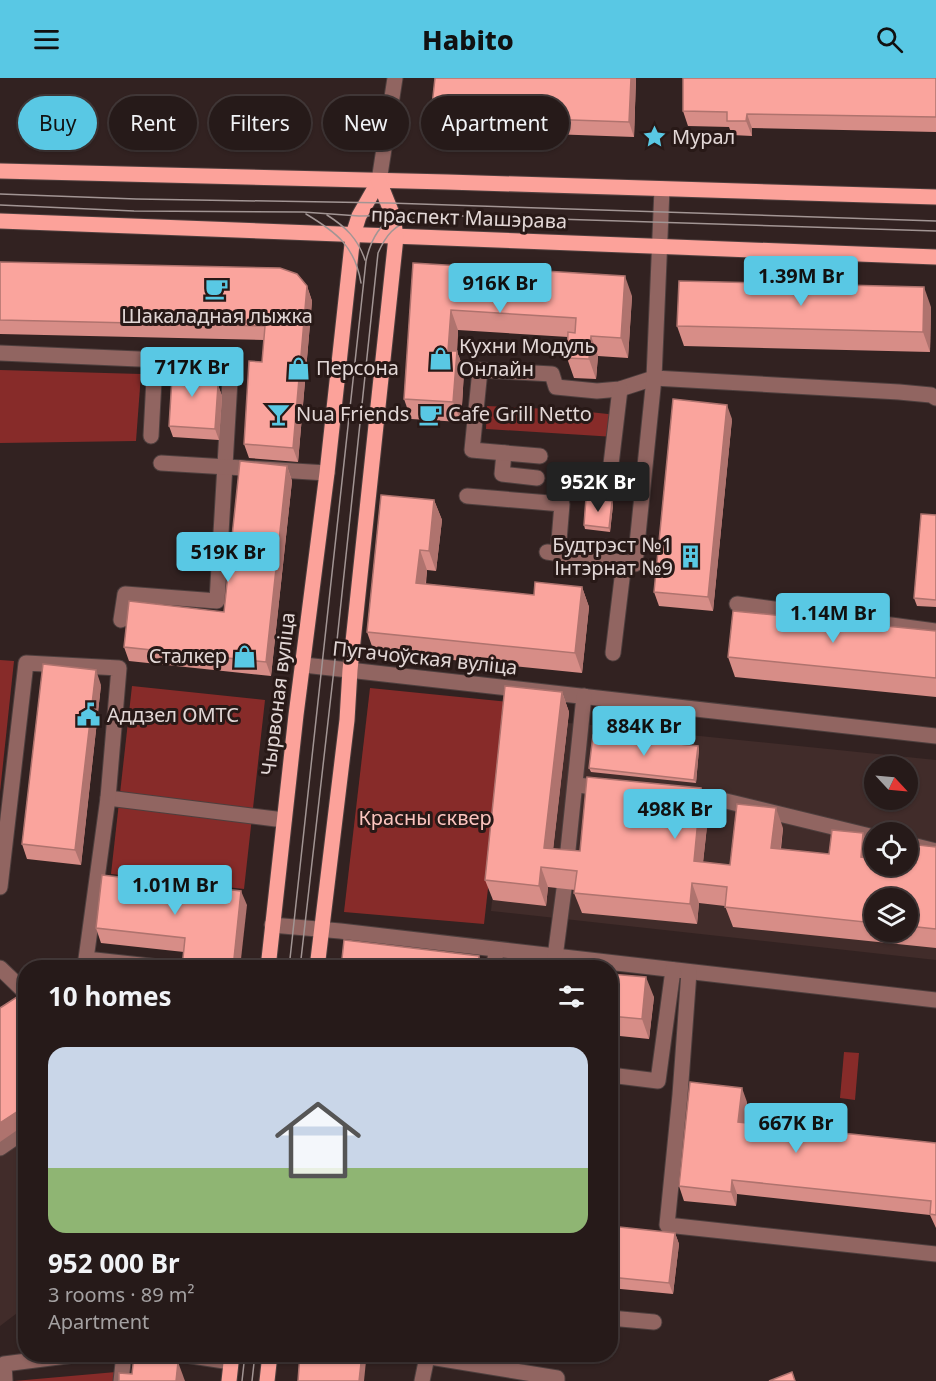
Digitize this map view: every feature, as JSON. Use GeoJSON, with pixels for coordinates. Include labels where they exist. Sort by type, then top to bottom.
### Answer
{"type":"FeatureCollection","features":[{"type":"Feature","properties":{"kind":"main road","name":"праспект Машэрава"},"geometry":{"type":"LineString","coordinates":[[0,171],[936,197]]}},
{"type":"Feature","properties":{"kind":"main road","name":"Чырвоная вуліца"},"geometry":{"type":"LineString","coordinates":[[269,960],[353,235],[359,216],[379,181]]}},
{"type":"Feature","properties":{"kind":"main road"},"geometry":{"type":"LineString","coordinates":[[318,960],[347,720],[350,670],[396,237],[393,216],[379,181]]}},
{"type":"Feature","properties":{"kind":"main road","name":"праспект Машэрава"},"geometry":{"type":"LineString","coordinates":[[0,221],[936,257]]}},
{"type":"Feature","properties":{"kind":"main road"},"geometry":{"type":"LineString","coordinates":[[229,1381],[231,1362]]}},
{"type":"Feature","properties":{"kind":"main road"},"geometry":{"type":"LineString","coordinates":[[267,1381],[269,1362]]}},
{"type":"Feature","properties":{"kind":"street","name":"Чырвоная вуліца"},"geometry":{"type":"LineString","coordinates":[[379,181],[395,78]]}},
{"type":"Feature","properties":{"kind":"street"},"geometry":{"type":"LineString","coordinates":[[467,496],[562,504],[553,552],[635,564],[654,378],[662,189]]}},
{"type":"Feature","properties":{"kind":"street"},"geometry":{"type":"LineString","coordinates":[[0,353],[231,363],[217,601],[125,594],[121,620]]}},
{"type":"Feature","properties":{"kind":"street"},"geometry":{"type":"LineString","coordinates":[[151,436],[155,360]]}},
{"type":"Feature","properties":{"kind":"street"},"geometry":{"type":"LineString","coordinates":[[540,456],[471,450],[480,370],[552,374],[556,387],[597,391],[620,389],[654,378],[899,392],[932,395],[936,398]]}},
{"type":"Feature","properties":{"kind":"street"},"geometry":{"type":"LineString","coordinates":[[609,481],[620,389]]}},
{"type":"Feature","properties":{"kind":"street"},"geometry":{"type":"LineString","coordinates":[[504,453],[502,474],[537,478]]}},
{"type":"Feature","properties":{"kind":"street"},"geometry":{"type":"LineString","coordinates":[[161,463],[327,473]]}},
{"type":"Feature","properties":{"kind":"street"},"geometry":{"type":"LineString","coordinates":[[613,653],[624,562]]}},
{"type":"Feature","properties":{"kind":"street"},"geometry":{"type":"LineString","coordinates":[[737,604],[936,631]]}},
{"type":"Feature","properties":{"kind":"street"},"geometry":{"type":"LineString","coordinates":[[0,887],[26,663],[119,668],[108,798],[86,959],[95,960]]}},
{"type":"Feature","properties":{"kind":"street","name":"Пугачоўская вуліца"},"geometry":{"type":"LineString","coordinates":[[303,665],[936,736]]}},
{"type":"Feature","properties":{"kind":"street"},"geometry":{"type":"LineString","coordinates":[[566,869],[584,696]]}},
{"type":"Feature","properties":{"kind":"street"},"geometry":{"type":"LineString","coordinates":[[576,785],[622,790]]}},
{"type":"Feature","properties":{"kind":"street"},"geometry":{"type":"LineString","coordinates":[[668,795],[726,801],[864,835]]}},
{"type":"Feature","properties":{"kind":"street"},"geometry":{"type":"LineString","coordinates":[[108,798],[284,820]]}},
{"type":"Feature","properties":{"kind":"street"},"geometry":{"type":"LineString","coordinates":[[918,846],[936,851]]}},
{"type":"Feature","properties":{"kind":"street"},"geometry":{"type":"LineString","coordinates":[[555,957],[564,889]]}},
{"type":"Feature","properties":{"kind":"street"},"geometry":{"type":"LineString","coordinates":[[272,925],[582,960]]}},
{"type":"Feature","properties":{"kind":"street"},"geometry":{"type":"LineString","coordinates":[[495,960],[496,950]]}},
{"type":"Feature","properties":{"kind":"street"},"geometry":{"type":"LineString","coordinates":[[618,964],[936,1000]]}},
{"type":"Feature","properties":{"kind":"street"},"geometry":{"type":"LineString","coordinates":[[0,968],[18,985]]}},
{"type":"Feature","properties":{"kind":"street"},"geometry":{"type":"LineString","coordinates":[[618,1076],[658,1081],[673,970]]}},
{"type":"Feature","properties":{"kind":"street"},"geometry":{"type":"LineString","coordinates":[[689,972],[667,1225],[936,1254]]}},
{"type":"Feature","properties":{"kind":"street"},"geometry":{"type":"LineString","coordinates":[[0,1148],[18,1136]]}},
{"type":"Feature","properties":{"kind":"street"},"geometry":{"type":"LineString","coordinates":[[618,1319],[654,1322]]}},
{"type":"Feature","properties":{"kind":"street"},"geometry":{"type":"LineString","coordinates":[[5,1381],[4,1364],[19,1362]]}},
{"type":"Feature","properties":{"kind":"street"},"geometry":{"type":"LineString","coordinates":[[121,1381],[123,1362]]}},
{"type":"Feature","properties":{"kind":"street"},"geometry":{"type":"LineString","coordinates":[[420,1362],[422,1381]]}},
{"type":"Feature","properties":{"kind":"street"},"geometry":{"type":"LineString","coordinates":[[457,1362],[556,1378],[557,1381]]}},
{"type":"Feature","properties":{"kind":"shaded area"},"geometry":{"type":"Polygon","coordinates":[[[512,706],[569,712],[568,723],[896,756],[864,756],[864,810],[918,810],[918,758],[936,760],[936,960],[491,911],[512,706]]]}},
{"type":"Feature","properties":{"kind":"shaded area"},"geometry":{"type":"Polygon","coordinates":[[[18,1014],[18,1312],[0,1326],[0,1026],[18,1014]]]}},
{"type":"Feature","properties":{"kind":"green space"},"geometry":{"type":"Polygon","coordinates":[[[0,370],[141,374],[136,441],[0,443],[0,370]]]}},
{"type":"Feature","properties":{"kind":"green space"},"geometry":{"type":"Polygon","coordinates":[[[487,406],[571,410],[617,415],[615,437],[486,429],[487,406]]]}},
{"type":"Feature","properties":{"kind":"green space"},"geometry":{"type":"Polygon","coordinates":[[[0,660],[14,661],[0,792],[0,660]]]}},
{"type":"Feature","properties":{"kind":"green space"},"geometry":{"type":"Polygon","coordinates":[[[132,686],[265,700],[244,889],[111,874],[132,686]]]}},
{"type":"Feature","properties":{"kind":"green space","name":"Красны сквер"},"geometry":{"type":"Polygon","coordinates":[[[370,688],[509,702],[484,924],[344,912],[370,688]]]}},
{"type":"Feature","properties":{"kind":"green space"},"geometry":{"type":"Polygon","coordinates":[[[844,1052],[859,1053],[855,1100],[840,1098],[844,1052]]]}},
{"type":"Feature","properties":{"kind":"green space"},"geometry":{"type":"Polygon","coordinates":[[[116,1372],[115,1381],[14,1381],[116,1372]]]}},
{"type":"Feature","properties":{"kind":"building"},"geometry":{"type":"Polygon","coordinates":[[[435,78],[631,78],[629,122],[569,120],[569,96],[433,96],[435,78]]]}},
{"type":"Feature","properties":{"kind":"building"},"geometry":{"type":"Polygon","coordinates":[[[683,78],[936,78],[936,117],[747,114],[746,121],[727,121],[727,112],[683,111],[683,78]]]}},
{"type":"Feature","properties":{"kind":"building"},"geometry":{"type":"Polygon","coordinates":[[[0,262],[280,268],[297,274],[307,286],[293,448],[244,444],[249,361],[262,362],[265,326],[0,320],[0,262]]]}},
{"type":"Feature","properties":{"kind":"building"},"geometry":{"type":"Polygon","coordinates":[[[413,263],[625,276],[621,338],[591,336],[589,359],[567,358],[568,332],[575,333],[576,318],[451,310],[448,351],[457,351],[453,402],[404,399],[413,263]]]}},
{"type":"Feature","properties":{"kind":"building"},"geometry":{"type":"Polygon","coordinates":[[[679,281],[924,287],[923,332],[677,326],[679,281]]]}},
{"type":"Feature","properties":{"kind":"building"},"geometry":{"type":"Polygon","coordinates":[[[173,362],[205,364],[204,384],[218,385],[215,429],[169,426],[173,362]]]}},
{"type":"Feature","properties":{"kind":"building","name":"Будтрэст №1 Інтэрнат №9"},"geometry":{"type":"Polygon","coordinates":[[[673,399],[727,405],[708,597],[654,592],[673,399]]]}},
{"type":"Feature","properties":{"kind":"building"},"geometry":{"type":"Polygon","coordinates":[[[240,461],[287,466],[266,662],[124,647],[129,601],[224,612],[240,461]]]}},
{"type":"Feature","properties":{"kind":"building"},"geometry":{"type":"Polygon","coordinates":[[[381,495],[434,500],[429,551],[420,550],[416,583],[534,595],[535,582],[582,587],[575,653],[367,632],[381,495]]]}},
{"type":"Feature","properties":{"kind":"building"},"geometry":{"type":"Polygon","coordinates":[[[586,498],[612,501],[609,528],[584,525],[586,498]]]}},
{"type":"Feature","properties":{"kind":"building"},"geometry":{"type":"Polygon","coordinates":[[[921,514],[936,515],[936,600],[914,598],[921,514]]]}},
{"type":"Feature","properties":{"kind":"building"},"geometry":{"type":"Polygon","coordinates":[[[733,611],[936,631],[936,678],[728,657],[733,611]]]}},
{"type":"Feature","properties":{"kind":"building"},"geometry":{"type":"Polygon","coordinates":[[[43,664],[96,670],[75,850],[22,844],[43,664]]]}},
{"type":"Feature","properties":{"kind":"building"},"geometry":{"type":"Polygon","coordinates":[[[505,686],[562,692],[544,848],[580,851],[587,777],[701,788],[694,861],[730,865],[737,804],[776,808],[771,848],[829,854],[832,830],[863,833],[861,857],[864,857],[864,876],[918,876],[918,845],[936,847],[936,929],[918,927],[918,888],[864,888],[864,922],[725,907],[727,887],[692,883],[690,904],[574,893],[577,871],[541,867],[539,886],[485,880],[505,686]]]}},
{"type":"Feature","properties":{"kind":"building"},"geometry":{"type":"Polygon","coordinates":[[[593,735],[698,746],[694,780],[589,768],[593,735]]]}},
{"type":"Feature","properties":{"kind":"building"},"geometry":{"type":"Polygon","coordinates":[[[102,875],[241,891],[234,960],[183,960],[185,938],[96,928],[102,875]]]}},
{"type":"Feature","properties":{"kind":"building"},"geometry":{"type":"Polygon","coordinates":[[[344,940],[479,956],[479,960],[342,960],[344,940]]]}},
{"type":"Feature","properties":{"kind":"building"},"geometry":{"type":"Polygon","coordinates":[[[618,975],[646,977],[642,1019],[618,1017],[618,975]]]}},
{"type":"Feature","properties":{"kind":"building"},"geometry":{"type":"Polygon","coordinates":[[[18,996],[18,1111],[0,1123],[0,1008],[18,996]]]}},
{"type":"Feature","properties":{"kind":"building"},"geometry":{"type":"Polygon","coordinates":[[[690,1082],[742,1088],[738,1122],[936,1143],[936,1215],[930,1214],[931,1201],[732,1180],[731,1192],[679,1186],[690,1082]]]}},
{"type":"Feature","properties":{"kind":"building"},"geometry":{"type":"Polygon","coordinates":[[[618,1227],[675,1233],[669,1283],[618,1278],[618,1227]]]}},
{"type":"Feature","properties":{"kind":"building"},"geometry":{"type":"Polygon","coordinates":[[[133,1362],[178,1362],[176,1381],[119,1381],[119,1373],[132,1374],[133,1362]]]}},
{"type":"Feature","properties":{"kind":"building"},"geometry":{"type":"Polygon","coordinates":[[[299,1362],[361,1362],[359,1381],[298,1381],[299,1362]]]}},
{"type":"Feature","properties":{"kind":"building"},"geometry":{"type":"Polygon","coordinates":[[[792,1372],[795,1381],[769,1381],[792,1372]]]}},
{"type":"Feature","properties":{"kind":"tram line"},"geometry":{"type":"LineString","coordinates":[[0,194],[136,199],[389,203],[936,221]]}},
{"type":"Feature","properties":{"kind":"tram line"},"geometry":{"type":"LineString","coordinates":[[0,205],[134,211],[303,212],[359,216],[428,215],[936,231]]}},
{"type":"Feature","properties":{"kind":"tram line"},"geometry":{"type":"LineString","coordinates":[[306,214],[342,241],[354,259],[361,283]]}},
{"type":"Feature","properties":{"kind":"tram line"},"geometry":{"type":"LineString","coordinates":[[327,215],[350,234],[365,260]]}},
{"type":"Feature","properties":{"kind":"tram line"},"geometry":{"type":"LineString","coordinates":[[290,960],[366,261],[376,235],[384,224],[396,215]]}},
{"type":"Feature","properties":{"kind":"tram line"},"geometry":{"type":"LineString","coordinates":[[301,960],[378,253],[392,232],[401,224],[414,219]]}},
{"type":"Feature","properties":{"kind":"tram line"},"geometry":{"type":"LineString","coordinates":[[242,1381],[244,1362]]}},
{"type":"Feature","properties":{"kind":"tram line"},"geometry":{"type":"LineString","coordinates":[[252,1381],[254,1362]]}},
{"type":"Feature","properties":{"kind":"place","name":"Мурал"},"geometry":{"type":"Point","coordinates":[654,137]}},
{"type":"Feature","properties":{"kind":"place","name":"Шакаладная лыжка"},"geometry":{"type":"Point","coordinates":[217,288]}},
{"type":"Feature","properties":{"kind":"place","name":"Кухни Модуль Онлайн"},"geometry":{"type":"Point","coordinates":[441,358]}},
{"type":"Feature","properties":{"kind":"place","name":"Персона"},"geometry":{"type":"Point","coordinates":[298,368]}},
{"type":"Feature","properties":{"kind":"place","name":"Nua Friends"},"geometry":{"type":"Point","coordinates":[278,414]}},
{"type":"Feature","properties":{"kind":"place","name":"Cafe Grill Netto"},"geometry":{"type":"Point","coordinates":[430,414]}},
{"type":"Feature","properties":{"kind":"place","name":"Будтрэст №1 Інтэрнат №9"},"geometry":{"type":"Point","coordinates":[691,557]}},
{"type":"Feature","properties":{"kind":"place","name":"Сталкер"},"geometry":{"type":"Point","coordinates":[245,656]}},
{"type":"Feature","properties":{"kind":"place","name":"Аддзел ОМТС"},"geometry":{"type":"Point","coordinates":[89,715]}}]}
